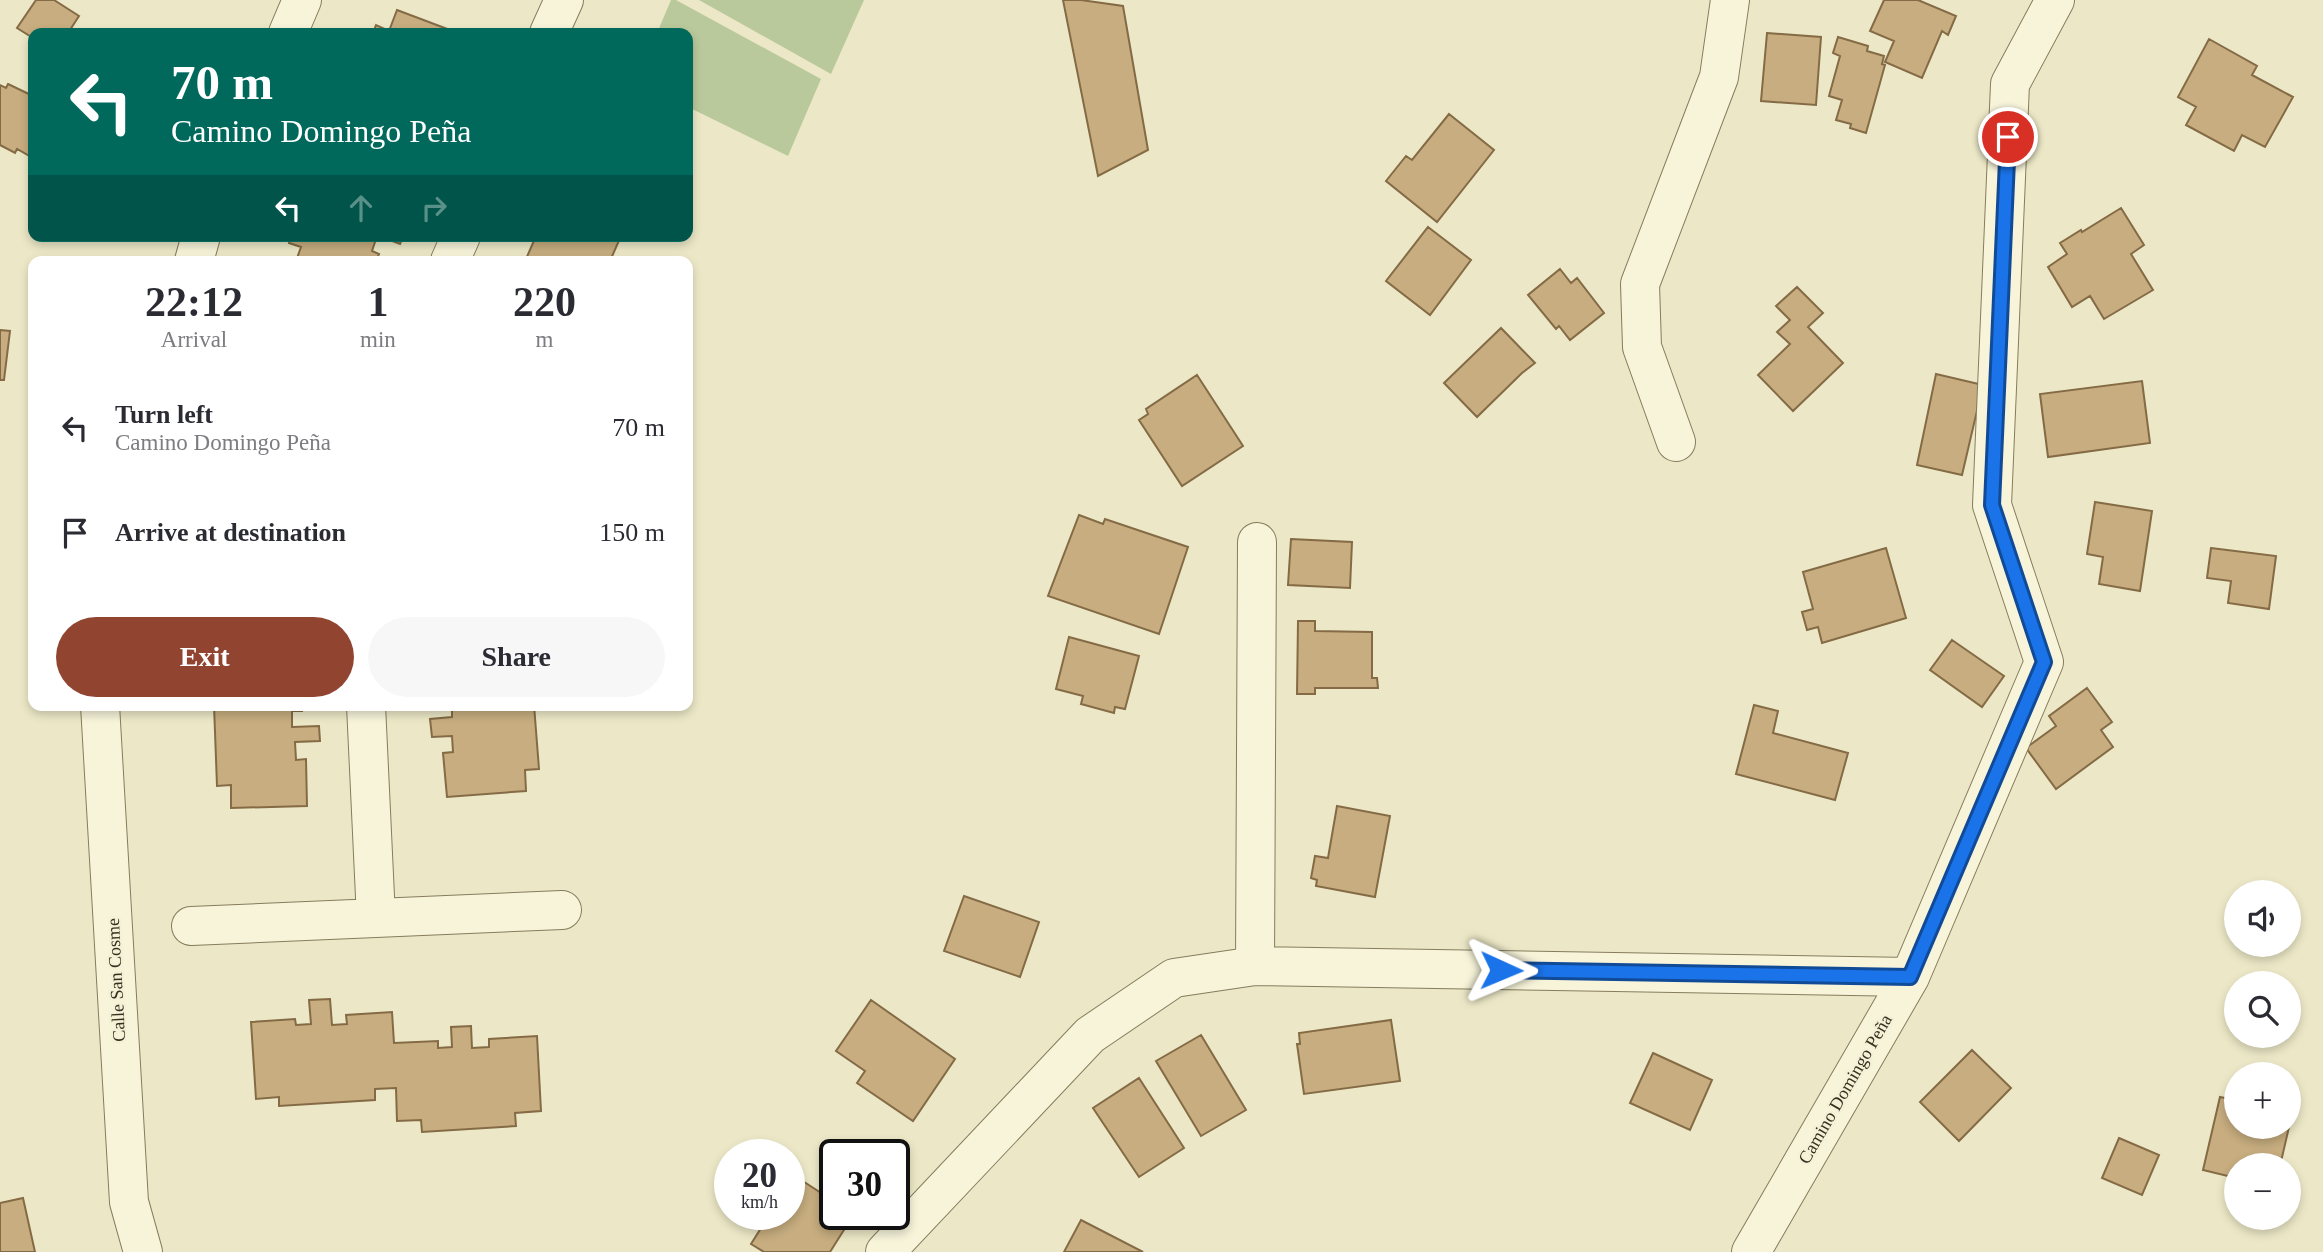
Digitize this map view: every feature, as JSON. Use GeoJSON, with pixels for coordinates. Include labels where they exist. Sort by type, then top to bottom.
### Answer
{"type":"FeatureCollection","features":[{"type":"Feature","properties":{"kind":"street"},"geometry":{"type":"LineString","coordinates":[[290,28],[302,0]]}},
{"type":"Feature","properties":{"kind":"street"},"geometry":{"type":"LineString","coordinates":[[551,28],[564,0]]}},
{"type":"Feature","properties":{"kind":"street"},"geometry":{"type":"LineString","coordinates":[[1676,442],[1642,347],[1640,284],[1719,76],[1730,0]]}},
{"type":"Feature","properties":{"kind":"street","name":"Camino Domingo Peña"},"geometry":{"type":"LineString","coordinates":[[1751,1252],[1910,977],[2044,662],[1992,505],[2010,84],[2056,0]]}},
{"type":"Feature","properties":{"kind":"street"},"geometry":{"type":"LineString","coordinates":[[1255,966],[1257,542]]}},
{"type":"Feature","properties":{"kind":"street","name":"Calle San Cosme"},"geometry":{"type":"LineString","coordinates":[[100,711],[129,1202],[143,1252]]}},
{"type":"Feature","properties":{"kind":"street"},"geometry":{"type":"LineString","coordinates":[[366,711],[376,918]]}},
{"type":"Feature","properties":{"kind":"street"},"geometry":{"type":"LineString","coordinates":[[191,926],[562,910]]}},
{"type":"Feature","properties":{"kind":"street"},"geometry":{"type":"LineString","coordinates":[[885,1252],[1090,1035],[1174,978],[1255,966],[1910,977]]}},
{"type":"Feature","properties":{"kind":"green space"},"geometry":{"type":"Polygon","coordinates":[[[671,0],[676,0],[821,79],[788,156],[693,109],[693,28],[659,28],[671,0]]]}},
{"type":"Feature","properties":{"kind":"green space"},"geometry":{"type":"Polygon","coordinates":[[[699,0],[864,0],[831,74],[699,0]]]}},
{"type":"Feature","properties":{"kind":"building"},"geometry":{"type":"Polygon","coordinates":[[[36,0],[54,0],[79,16],[71,28],[28,28],[28,35],[17,28],[36,0]]]}},
{"type":"Feature","properties":{"kind":"building"},"geometry":{"type":"Polygon","coordinates":[[[1063,0],[1123,6],[1148,150],[1098,176],[1063,0]]]}},
{"type":"Feature","properties":{"kind":"building"},"geometry":{"type":"Polygon","coordinates":[[[1884,0],[1918,0],[1956,16],[1948,35],[1942,31],[1922,78],[1885,62],[1894,41],[1870,31],[1884,0]]]}},
{"type":"Feature","properties":{"kind":"building"},"geometry":{"type":"Polygon","coordinates":[[[397,10],[445,28],[390,28],[397,10]]]}},
{"type":"Feature","properties":{"kind":"building"},"geometry":{"type":"Polygon","coordinates":[[[1767,33],[1821,37],[1816,105],[1761,101],[1767,33]]]}},
{"type":"Feature","properties":{"kind":"building"},"geometry":{"type":"Polygon","coordinates":[[[1838,37],[1868,46],[1867,51],[1884,56],[1882,64],[1885,65],[1866,133],[1850,128],[1851,124],[1836,120],[1842,100],[1829,96],[1840,56],[1833,53],[1838,37]]]}},
{"type":"Feature","properties":{"kind":"building"},"geometry":{"type":"Polygon","coordinates":[[[2209,39],[2257,66],[2252,75],[2293,97],[2265,147],[2242,135],[2234,151],[2186,125],[2196,107],[2178,97],[2209,39]]]}},
{"type":"Feature","properties":{"kind":"building"},"geometry":{"type":"Polygon","coordinates":[[[8,84],[28,94],[28,155],[17,149],[15,153],[0,145],[0,85],[6,88],[8,84]]]}},
{"type":"Feature","properties":{"kind":"building"},"geometry":{"type":"Polygon","coordinates":[[[1449,114],[1494,150],[1437,222],[1386,181],[1406,156],[1412,160],[1449,114]]]}},
{"type":"Feature","properties":{"kind":"building"},"geometry":{"type":"Polygon","coordinates":[[[2121,208],[2144,245],[2131,254],[2153,290],[2104,319],[2090,296],[2072,307],[2048,267],[2067,254],[2060,243],[2121,208]]]}},
{"type":"Feature","properties":{"kind":"building"},"geometry":{"type":"Polygon","coordinates":[[[1428,227],[1471,260],[1430,315],[1386,281],[1428,227]]]}},
{"type":"Feature","properties":{"kind":"building"},"geometry":{"type":"Polygon","coordinates":[[[375,242],[372,251],[379,254],[298,256],[301,247],[289,243],[375,242]]]}},
{"type":"Feature","properties":{"kind":"building"},"geometry":{"type":"Polygon","coordinates":[[[533,242],[618,242],[612,256],[527,256],[533,242]]]}},
{"type":"Feature","properties":{"kind":"building"},"geometry":{"type":"Polygon","coordinates":[[[1560,269],[1571,283],[1577,278],[1604,313],[1570,340],[1559,326],[1556,329],[1528,295],[1560,269]]]}},
{"type":"Feature","properties":{"kind":"building"},"geometry":{"type":"Polygon","coordinates":[[[1797,287],[1823,313],[1808,327],[1843,363],[1793,411],[1758,375],[1790,344],[1777,332],[1790,320],[1776,306],[1797,287]]]}},
{"type":"Feature","properties":{"kind":"building"},"geometry":{"type":"Polygon","coordinates":[[[1501,328],[1535,363],[1477,417],[1444,383],[1501,328]]]}},
{"type":"Feature","properties":{"kind":"building"},"geometry":{"type":"Polygon","coordinates":[[[0,330],[10,331],[4,380],[0,380],[0,330]]]}},
{"type":"Feature","properties":{"kind":"building"},"geometry":{"type":"Polygon","coordinates":[[[1936,374],[1983,385],[1962,475],[1917,465],[1936,374]]]}},
{"type":"Feature","properties":{"kind":"building"},"geometry":{"type":"Polygon","coordinates":[[[1197,375],[1243,446],[1182,486],[1139,420],[1148,414],[1146,409],[1197,375]]]}},
{"type":"Feature","properties":{"kind":"building"},"geometry":{"type":"Polygon","coordinates":[[[2142,381],[2150,443],[2048,457],[2040,394],[2142,381]]]}},
{"type":"Feature","properties":{"kind":"building"},"geometry":{"type":"Polygon","coordinates":[[[2095,502],[2152,511],[2140,591],[2099,584],[2103,557],[2087,554],[2095,502]]]}},
{"type":"Feature","properties":{"kind":"building"},"geometry":{"type":"Polygon","coordinates":[[[1079,515],[1103,524],[1105,519],[1188,547],[1159,634],[1048,596],[1079,515]]]}},
{"type":"Feature","properties":{"kind":"building"},"geometry":{"type":"Polygon","coordinates":[[[1291,539],[1352,542],[1350,588],[1288,585],[1291,539]]]}},
{"type":"Feature","properties":{"kind":"building"},"geometry":{"type":"Polygon","coordinates":[[[1886,548],[1906,618],[1822,643],[1818,627],[1807,630],[1802,612],[1813,609],[1803,572],[1886,548]]]}},
{"type":"Feature","properties":{"kind":"building"},"geometry":{"type":"Polygon","coordinates":[[[2211,548],[2276,556],[2269,609],[2228,603],[2231,581],[2207,578],[2211,548]]]}},
{"type":"Feature","properties":{"kind":"building"},"geometry":{"type":"Polygon","coordinates":[[[1298,621],[1315,621],[1315,631],[1372,632],[1372,678],[1377,678],[1378,688],[1315,688],[1315,694],[1297,694],[1298,621]]]}},
{"type":"Feature","properties":{"kind":"building"},"geometry":{"type":"Polygon","coordinates":[[[1069,637],[1139,656],[1125,709],[1115,707],[1114,713],[1081,704],[1083,696],[1056,689],[1069,637]]]}},
{"type":"Feature","properties":{"kind":"building"},"geometry":{"type":"Polygon","coordinates":[[[1952,640],[2004,676],[1982,707],[1930,670],[1952,640]]]}},
{"type":"Feature","properties":{"kind":"building"},"geometry":{"type":"Polygon","coordinates":[[[2087,688],[2112,722],[2101,730],[2113,747],[2056,789],[2026,748],[2056,726],[2049,716],[2087,688]]]}},
{"type":"Feature","properties":{"kind":"building"},"geometry":{"type":"Polygon","coordinates":[[[1754,705],[1778,711],[1773,733],[1848,753],[1835,800],[1736,774],[1754,705]]]}},
{"type":"Feature","properties":{"kind":"building"},"geometry":{"type":"Polygon","coordinates":[[[214,711],[292,711],[292,727],[319,726],[320,741],[295,742],[296,760],[306,759],[307,806],[231,808],[231,785],[217,786],[214,711]]]}},
{"type":"Feature","properties":{"kind":"building"},"geometry":{"type":"Polygon","coordinates":[[[452,711],[534,711],[539,769],[525,770],[526,791],[447,797],[443,753],[453,752],[452,736],[432,737],[430,719],[452,717],[452,711]]]}},
{"type":"Feature","properties":{"kind":"building"},"geometry":{"type":"Polygon","coordinates":[[[1337,806],[1390,816],[1375,897],[1316,886],[1317,880],[1311,878],[1315,856],[1328,858],[1337,806]]]}},
{"type":"Feature","properties":{"kind":"building"},"geometry":{"type":"Polygon","coordinates":[[[964,896],[1039,922],[1020,977],[944,951],[964,896]]]}},
{"type":"Feature","properties":{"kind":"building"},"geometry":{"type":"Polygon","coordinates":[[[330,999],[332,1025],[347,1024],[346,1015],[392,1012],[394,1043],[438,1041],[438,1048],[452,1047],[451,1027],[471,1026],[472,1048],[489,1047],[489,1039],[537,1036],[541,1111],[515,1113],[516,1126],[422,1132],[421,1120],[397,1121],[396,1088],[375,1089],[375,1100],[279,1106],[279,1097],[256,1099],[251,1022],[295,1019],[296,1025],[311,1024],[309,1000],[330,999]]]}},
{"type":"Feature","properties":{"kind":"building"},"geometry":{"type":"Polygon","coordinates":[[[871,1000],[955,1059],[913,1121],[857,1083],[865,1071],[836,1051],[871,1000]]]}},
{"type":"Feature","properties":{"kind":"building"},"geometry":{"type":"Polygon","coordinates":[[[1391,1020],[1400,1081],[1304,1094],[1297,1044],[1300,1044],[1299,1033],[1391,1020]]]}},
{"type":"Feature","properties":{"kind":"building"},"geometry":{"type":"Polygon","coordinates":[[[1201,1035],[1246,1110],[1201,1136],[1156,1061],[1201,1035]]]}},
{"type":"Feature","properties":{"kind":"building"},"geometry":{"type":"Polygon","coordinates":[[[1972,1050],[2011,1088],[1959,1141],[1920,1102],[1972,1050]]]}},
{"type":"Feature","properties":{"kind":"building"},"geometry":{"type":"Polygon","coordinates":[[[1653,1053],[1712,1080],[1690,1130],[1630,1103],[1653,1053]]]}},
{"type":"Feature","properties":{"kind":"building"},"geometry":{"type":"Polygon","coordinates":[[[1139,1078],[1184,1148],[1139,1177],[1093,1108],[1139,1078]]]}},
{"type":"Feature","properties":{"kind":"building"},"geometry":{"type":"Polygon","coordinates":[[[2220,1097],[2224,1098],[2224,1139],[2286,1139],[2283,1153],[2224,1153],[2224,1175],[2203,1170],[2220,1097]]]}},
{"type":"Feature","properties":{"kind":"building"},"geometry":{"type":"Polygon","coordinates":[[[2119,1138],[2159,1155],[2142,1195],[2102,1178],[2119,1138]]]}},
{"type":"Feature","properties":{"kind":"building"},"geometry":{"type":"Polygon","coordinates":[[[805,1182],[819,1192],[819,1230],[844,1230],[830,1252],[764,1252],[751,1244],[760,1230],[805,1230],[805,1182]]]}},
{"type":"Feature","properties":{"kind":"building"},"geometry":{"type":"Polygon","coordinates":[[[23,1198],[35,1252],[0,1252],[0,1203],[23,1198]]]}},
{"type":"Feature","properties":{"kind":"building"},"geometry":{"type":"Polygon","coordinates":[[[1081,1220],[1143,1252],[1064,1252],[1081,1220]]]}},
{"type":"Feature","properties":{"kind":"route"},"geometry":{"type":"LineString","coordinates":[[1501,970],[1910,977],[2044,662],[1992,505],[2008,137]]}}]}
